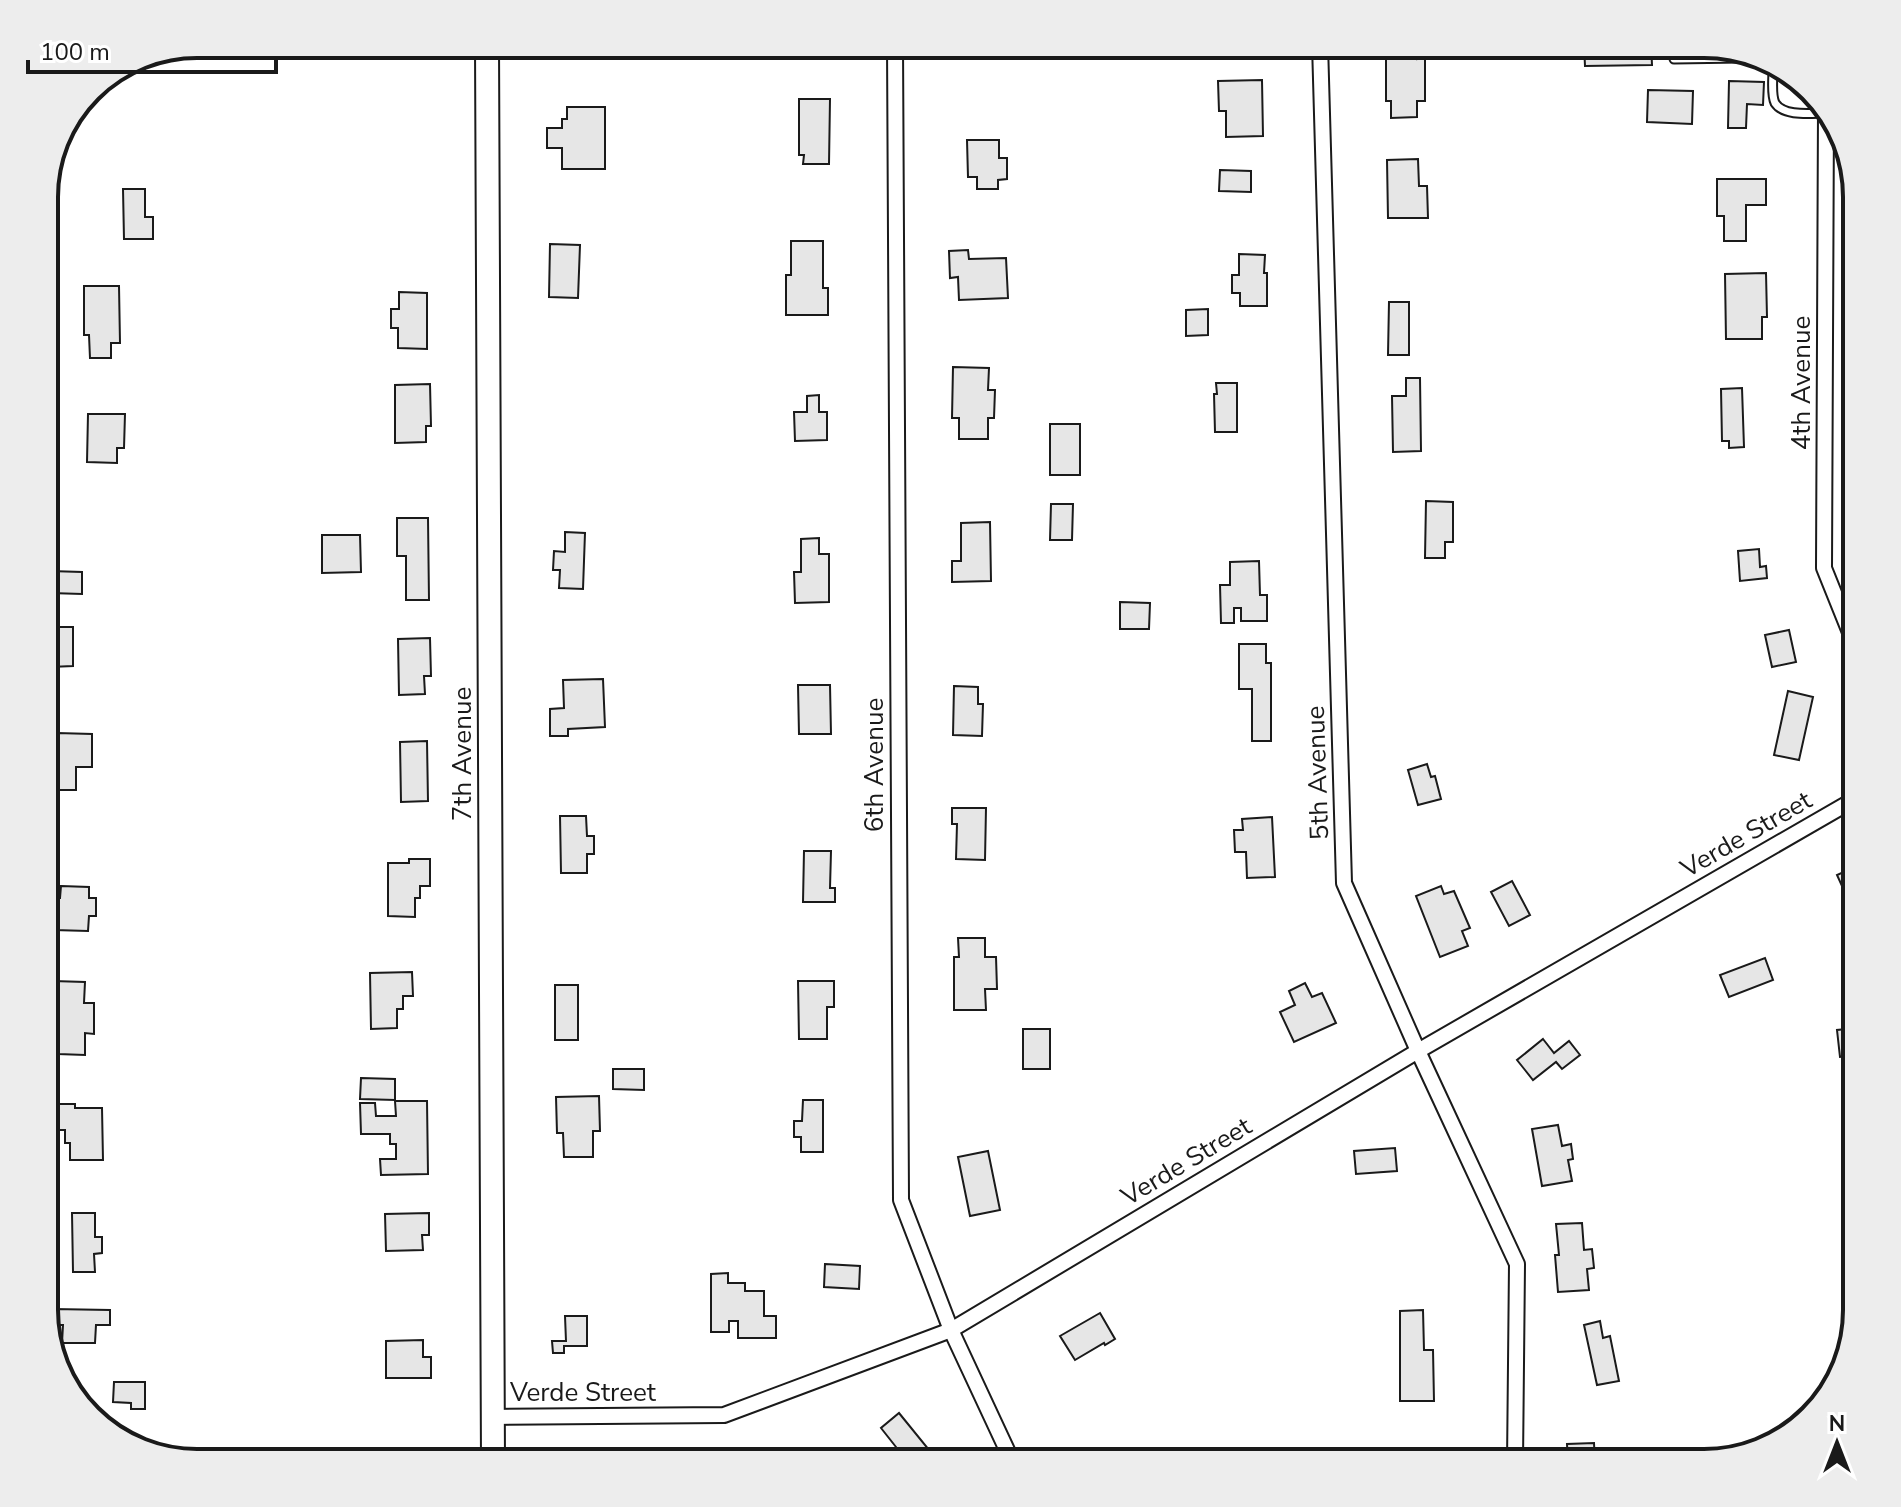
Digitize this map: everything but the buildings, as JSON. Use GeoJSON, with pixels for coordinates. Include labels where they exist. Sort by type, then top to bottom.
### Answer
{"type":"FeatureCollection","features":[{"type":"Feature","properties":{"kind":"street","name":"7th Avenue"},"geometry":{"type":"LineString","coordinates":[[487,58],[493,1449]]}},
{"type":"Feature","properties":{"kind":"street","name":"6th Avenue"},"geometry":{"type":"LineString","coordinates":[[895,58],[901,1200],[951,1330],[1006,1449]]}},
{"type":"Feature","properties":{"kind":"street","name":"5th Avenue"},"geometry":{"type":"LineString","coordinates":[[1320,58],[1344,883],[1517,1264],[1515,1449]]}},
{"type":"Feature","properties":{"kind":"street","name":"4th Avenue"},"geometry":{"type":"LineString","coordinates":[[1826,132],[1824,568],[1843,615]]}},
{"type":"Feature","properties":{"kind":"street","name":"Verde Street"},"geometry":{"type":"LineString","coordinates":[[493,1417],[724,1415],[951,1330],[1418,1051],[1843,806]]}},
{"type":"Feature","properties":{"kind":"lane"},"geometry":{"type":"LineString","coordinates":[[1674,59],[1708,58]]}},
{"type":"Feature","properties":{"kind":"lane"},"geometry":{"type":"LineString","coordinates":[[1773,77],[1777,106],[1793,112],[1814,112]]}}]}
